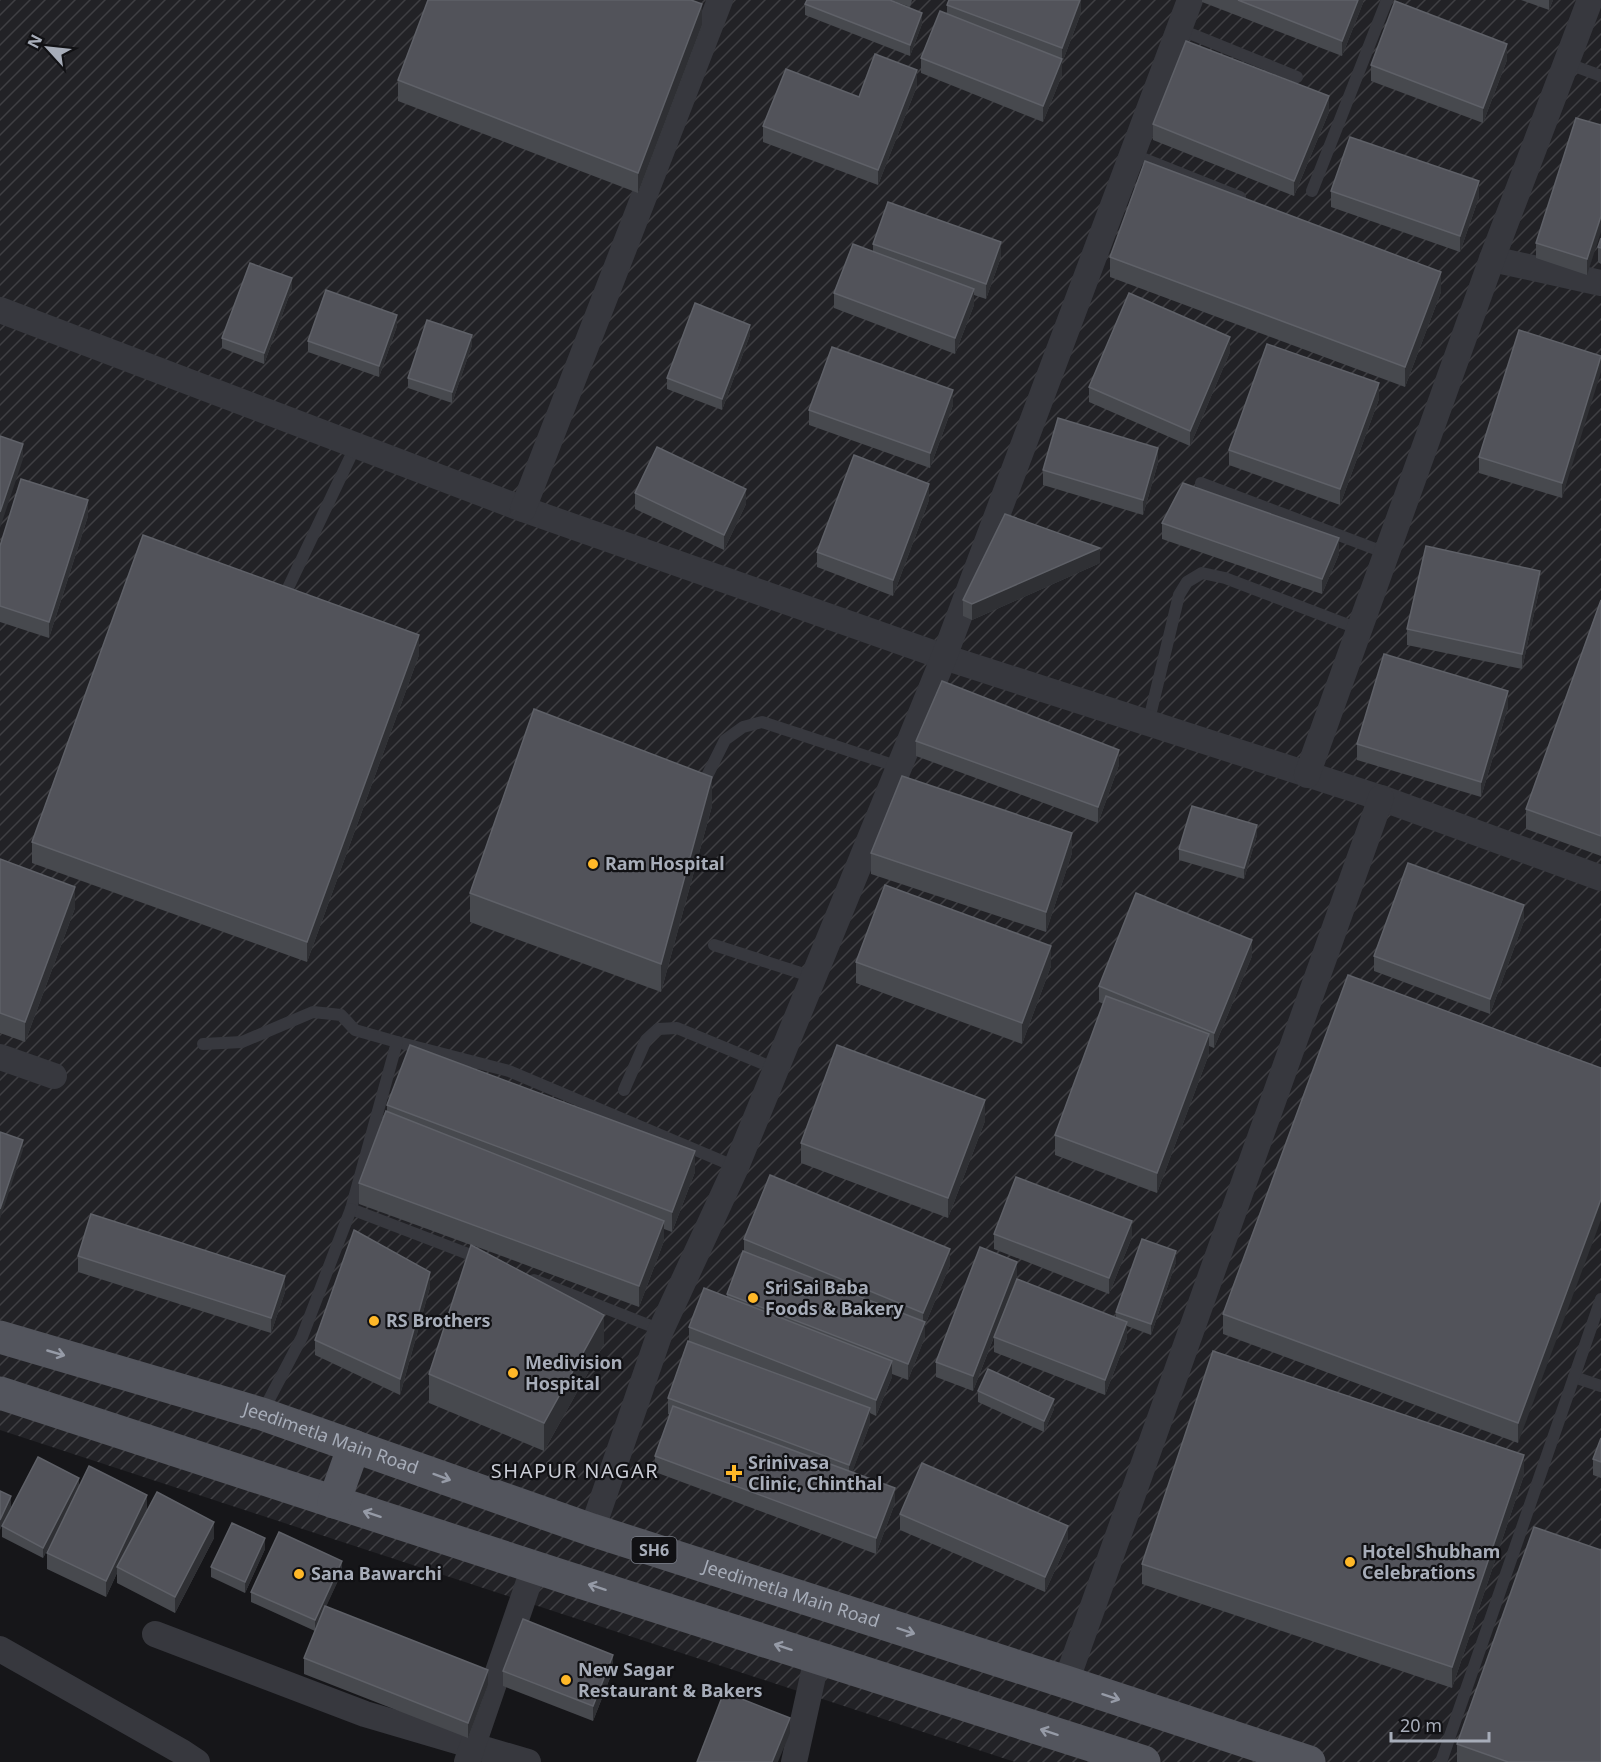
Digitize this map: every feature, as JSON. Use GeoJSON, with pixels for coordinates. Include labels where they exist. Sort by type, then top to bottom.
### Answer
{"type":"FeatureCollection","features":[{"type":"Feature","properties":{"kind":"main road","name":"Jeedimetla Main Road"},"geometry":{"type":"LineString","coordinates":[[0,1337],[262,1414],[592,1530],[1309,1762]]}},
{"type":"Feature","properties":{"kind":"main road"},"geometry":{"type":"LineString","coordinates":[[0,1393],[1144,1762]]}},
{"type":"Feature","properties":{"kind":"main road"},"geometry":{"type":"LineString","coordinates":[[334,1502],[354,1446]]}},
{"type":"Feature","properties":{"kind":"street"},"geometry":{"type":"LineString","coordinates":[[523,509],[720,0]]}},
{"type":"Feature","properties":{"kind":"street"},"geometry":{"type":"LineString","coordinates":[[592,1530],[661,1330],[736,1167],[944,657],[1190,0]]}},
{"type":"Feature","properties":{"kind":"street"},"geometry":{"type":"LineString","coordinates":[[1307,776],[1492,259],[1590,0]]}},
{"type":"Feature","properties":{"kind":"street"},"geometry":{"type":"LineString","coordinates":[[1492,259],[1601,283]]}},
{"type":"Feature","properties":{"kind":"street"},"geometry":{"type":"LineString","coordinates":[[0,310],[523,509],[944,657],[1381,798],[1601,878]]}},
{"type":"Feature","properties":{"kind":"street"},"geometry":{"type":"LineString","coordinates":[[1066,1682],[1381,798]]}},
{"type":"Feature","properties":{"kind":"street"},"geometry":{"type":"LineString","coordinates":[[0,1057],[54,1076]]}},
{"type":"Feature","properties":{"kind":"street"},"geometry":{"type":"LineString","coordinates":[[469,1754],[534,1567]]}},
{"type":"Feature","properties":{"kind":"street"},"geometry":{"type":"LineString","coordinates":[[154,1634],[469,1754],[528,1762]]}},
{"type":"Feature","properties":{"kind":"street"},"geometry":{"type":"LineString","coordinates":[[0,1649],[184,1759]]}},
{"type":"Feature","properties":{"kind":"street"},"geometry":{"type":"LineString","coordinates":[[794,1762],[817,1658]]}},
{"type":"Feature","properties":{"kind":"lane"},"geometry":{"type":"LineString","coordinates":[[1312,191],[1388,0]]}},
{"type":"Feature","properties":{"kind":"lane"},"geometry":{"type":"LineString","coordinates":[[1179,29],[1297,77]]}},
{"type":"Feature","properties":{"kind":"lane"},"geometry":{"type":"LineString","coordinates":[[1566,63],[1601,76]]}},
{"type":"Feature","properties":{"kind":"lane"},"geometry":{"type":"LineString","coordinates":[[1132,154],[1256,203]]}},
{"type":"Feature","properties":{"kind":"lane"},"geometry":{"type":"LineString","coordinates":[[288,588],[356,446]]}},
{"type":"Feature","properties":{"kind":"lane"},"geometry":{"type":"LineString","coordinates":[[1201,483],[1386,553]]}},
{"type":"Feature","properties":{"kind":"lane"},"geometry":{"type":"LineString","coordinates":[[1148,724],[1179,596],[1187,582],[1202,573],[1225,578],[1359,629]]}},
{"type":"Feature","properties":{"kind":"lane"},"geometry":{"type":"LineString","coordinates":[[702,786],[725,740],[743,727],[762,722],[899,767]]}},
{"type":"Feature","properties":{"kind":"lane"},"geometry":{"type":"LineString","coordinates":[[714,945],[813,977]]}},
{"type":"Feature","properties":{"kind":"lane"},"geometry":{"type":"LineString","coordinates":[[202,1044],[242,1042],[313,1012],[341,1015],[355,1030],[508,1071],[736,1167]]}},
{"type":"Feature","properties":{"kind":"lane"},"geometry":{"type":"LineString","coordinates":[[624,1090],[646,1040],[658,1029],[677,1028],[776,1069]]}},
{"type":"Feature","properties":{"kind":"lane"},"geometry":{"type":"LineString","coordinates":[[262,1414],[302,1337],[351,1209],[397,1042]]}},
{"type":"Feature","properties":{"kind":"lane"},"geometry":{"type":"LineString","coordinates":[[351,1209],[495,1265]]}},
{"type":"Feature","properties":{"kind":"lane"},"geometry":{"type":"LineString","coordinates":[[528,1278],[661,1330]]}},
{"type":"Feature","properties":{"kind":"lane"},"geometry":{"type":"LineString","coordinates":[[1441,1762],[1601,1299]]}},
{"type":"Feature","properties":{"kind":"lane"},"geometry":{"type":"LineString","coordinates":[[1574,1377],[1601,1386]]}},
{"type":"Feature","properties":{"kind":"shaded area"},"geometry":{"type":"Polygon","coordinates":[[[0,0],[1601,0],[1601,1762],[1015,1762],[0,1430],[0,0]]]}},
{"type":"Feature","properties":{"kind":"building"},"geometry":{"type":"Polygon","coordinates":[[[428,0],[691,0],[702,4],[638,173],[398,80],[428,0]]]}},
{"type":"Feature","properties":{"kind":"building"},"geometry":{"type":"Polygon","coordinates":[[[807,0],[890,0],[922,13],[910,45],[805,4],[807,0]]]}},
{"type":"Feature","properties":{"kind":"building"},"geometry":{"type":"Polygon","coordinates":[[[949,0],[1080,0],[1062,48],[947,5],[949,0]]]}},
{"type":"Feature","properties":{"kind":"building"},"geometry":{"type":"Polygon","coordinates":[[[1238,0],[1358,0],[1342,41],[1238,0]]]}},
{"type":"Feature","properties":{"kind":"building"},"geometry":{"type":"Polygon","coordinates":[[[1395,1],[1507,44],[1483,108],[1371,65],[1395,1]]]}},
{"type":"Feature","properties":{"kind":"building"},"geometry":{"type":"Polygon","coordinates":[[[940,11],[1062,59],[1043,106],[921,58],[940,11]]]}},
{"type":"Feature","properties":{"kind":"building"},"geometry":{"type":"Polygon","coordinates":[[[1186,41],[1329,96],[1294,181],[1153,124],[1186,41]]]}},
{"type":"Feature","properties":{"kind":"building"},"geometry":{"type":"Polygon","coordinates":[[[875,54],[917,70],[878,170],[763,126],[786,69],[859,97],[875,54]]]}},
{"type":"Feature","properties":{"kind":"building"},"geometry":{"type":"Polygon","coordinates":[[[1576,118],[1601,125],[1601,216],[1587,259],[1536,243],[1576,118]]]}},
{"type":"Feature","properties":{"kind":"building"},"geometry":{"type":"Polygon","coordinates":[[[1350,137],[1479,181],[1460,236],[1331,191],[1350,137]]]}},
{"type":"Feature","properties":{"kind":"building"},"geometry":{"type":"Polygon","coordinates":[[[1145,161],[1441,272],[1405,367],[1110,257],[1145,161]]]}},
{"type":"Feature","properties":{"kind":"building"},"geometry":{"type":"Polygon","coordinates":[[[888,202],[1001,242],[986,284],[873,244],[888,202]]]}},
{"type":"Feature","properties":{"kind":"building"},"geometry":{"type":"Polygon","coordinates":[[[853,244],[974,289],[955,338],[834,293],[853,244]]]}},
{"type":"Feature","properties":{"kind":"building"},"geometry":{"type":"Polygon","coordinates":[[[250,263],[292,278],[264,353],[222,338],[250,263]]]}},
{"type":"Feature","properties":{"kind":"building"},"geometry":{"type":"Polygon","coordinates":[[[326,290],[397,315],[379,366],[308,341],[326,290]]]}},
{"type":"Feature","properties":{"kind":"building"},"geometry":{"type":"Polygon","coordinates":[[[1129,293],[1230,337],[1190,431],[1089,387],[1129,293]]]}},
{"type":"Feature","properties":{"kind":"building"},"geometry":{"type":"Polygon","coordinates":[[[695,303],[750,325],[722,399],[667,378],[695,303]]]}},
{"type":"Feature","properties":{"kind":"building"},"geometry":{"type":"Polygon","coordinates":[[[427,320],[472,335],[452,392],[408,378],[427,320]]]}},
{"type":"Feature","properties":{"kind":"building"},"geometry":{"type":"Polygon","coordinates":[[[1519,330],[1601,356],[1562,483],[1479,457],[1519,330]]]}},
{"type":"Feature","properties":{"kind":"building"},"geometry":{"type":"Polygon","coordinates":[[[1267,344],[1379,383],[1340,489],[1229,450],[1267,344]]]}},
{"type":"Feature","properties":{"kind":"building"},"geometry":{"type":"Polygon","coordinates":[[[832,347],[953,390],[930,453],[809,410],[832,347]]]}},
{"type":"Feature","properties":{"kind":"building"},"geometry":{"type":"Polygon","coordinates":[[[1058,418],[1158,448],[1143,500],[1043,470],[1058,418]]]}},
{"type":"Feature","properties":{"kind":"building"},"geometry":{"type":"Polygon","coordinates":[[[0,436],[23,444],[0,512],[0,436]]]}},
{"type":"Feature","properties":{"kind":"building"},"geometry":{"type":"Polygon","coordinates":[[[657,447],[746,489],[724,535],[635,493],[657,447]]]}},
{"type":"Feature","properties":{"kind":"building"},"geometry":{"type":"Polygon","coordinates":[[[854,455],[929,484],[893,580],[817,552],[854,455]]]}},
{"type":"Feature","properties":{"kind":"building"},"geometry":{"type":"Polygon","coordinates":[[[21,479],[88,500],[49,622],[0,606],[0,546],[21,479]]]}},
{"type":"Feature","properties":{"kind":"building"},"geometry":{"type":"Polygon","coordinates":[[[1183,483],[1339,538],[1322,579],[1162,523],[1183,483]]]}},
{"type":"Feature","properties":{"kind":"building"},"geometry":{"type":"Polygon","coordinates":[[[1005,514],[1100,548],[972,604],[963,600],[1005,514]]]}},
{"type":"Feature","properties":{"kind":"building"},"geometry":{"type":"Polygon","coordinates":[[[143,535],[419,635],[307,942],[32,842],[143,535]]]}},
{"type":"Feature","properties":{"kind":"building"},"geometry":{"type":"Polygon","coordinates":[[[1426,546],[1540,571],[1522,654],[1407,629],[1426,546]]]}},
{"type":"Feature","properties":{"kind":"building"},"geometry":{"type":"Polygon","coordinates":[[[1601,600],[1601,836],[1526,809],[1601,600]]]}},
{"type":"Feature","properties":{"kind":"building"},"geometry":{"type":"Polygon","coordinates":[[[1384,654],[1508,691],[1481,782],[1357,744],[1384,654]]]}},
{"type":"Feature","properties":{"kind":"building"},"geometry":{"type":"Polygon","coordinates":[[[942,681],[1119,750],[1098,807],[916,741],[942,681]]]}},
{"type":"Feature","properties":{"kind":"building","name":"Ram Hospital"},"geometry":{"type":"Polygon","coordinates":[[[534,709],[712,777],[661,964],[470,893],[534,709]]]}},
{"type":"Feature","properties":{"kind":"building"},"geometry":{"type":"Polygon","coordinates":[[[902,776],[1072,833],[1046,912],[871,853],[902,776]]]}},
{"type":"Feature","properties":{"kind":"building"},"geometry":{"type":"Polygon","coordinates":[[[1192,806],[1257,825],[1244,868],[1179,849],[1192,806]]]}},
{"type":"Feature","properties":{"kind":"building"},"geometry":{"type":"Polygon","coordinates":[[[0,859],[75,887],[25,1022],[0,1013],[0,859]]]}},
{"type":"Feature","properties":{"kind":"building"},"geometry":{"type":"Polygon","coordinates":[[[1408,863],[1524,905],[1490,999],[1374,956],[1408,863]]]}},
{"type":"Feature","properties":{"kind":"building"},"geometry":{"type":"Polygon","coordinates":[[[885,885],[1051,946],[1022,1023],[856,962],[885,885]]]}},
{"type":"Feature","properties":{"kind":"building"},"geometry":{"type":"Polygon","coordinates":[[[1136,893],[1252,940],[1214,1033],[1099,986],[1136,893]]]}},
{"type":"Feature","properties":{"kind":"building"},"geometry":{"type":"Polygon","coordinates":[[[1348,975],[1601,1068],[1601,1199],[1518,1423],[1223,1314],[1348,975]]]}},
{"type":"Feature","properties":{"kind":"building"},"geometry":{"type":"Polygon","coordinates":[[[1106,996],[1209,1034],[1157,1173],[1055,1135],[1106,996]]]}},
{"type":"Feature","properties":{"kind":"building"},"geometry":{"type":"Polygon","coordinates":[[[410,1045],[695,1151],[672,1212],[387,1105],[410,1045]]]}},
{"type":"Feature","properties":{"kind":"building"},"geometry":{"type":"Polygon","coordinates":[[[837,1045],[985,1100],[948,1198],[801,1143],[837,1045]]]}},
{"type":"Feature","properties":{"kind":"building"},"geometry":{"type":"Polygon","coordinates":[[[386,1111],[664,1221],[639,1286],[359,1183],[386,1111]]]}},
{"type":"Feature","properties":{"kind":"building"},"geometry":{"type":"Polygon","coordinates":[[[0,1132],[23,1140],[0,1209],[0,1132]]]}},
{"type":"Feature","properties":{"kind":"building"},"geometry":{"type":"Polygon","coordinates":[[[770,1175],[950,1249],[923,1313],[744,1239],[770,1175]]]}},
{"type":"Feature","properties":{"kind":"building"},"geometry":{"type":"Polygon","coordinates":[[[1016,1177],[1132,1221],[1109,1278],[994,1234],[1016,1177]]]}},
{"type":"Feature","properties":{"kind":"building"},"geometry":{"type":"Polygon","coordinates":[[[91,1214],[285,1276],[271,1318],[78,1256],[91,1214]]]}},
{"type":"Feature","properties":{"kind":"building","name":"RS Brothers"},"geometry":{"type":"Polygon","coordinates":[[[354,1230],[430,1272],[400,1379],[315,1340],[354,1230]]]}},
{"type":"Feature","properties":{"kind":"building"},"geometry":{"type":"Polygon","coordinates":[[[1142,1239],[1176,1251],[1151,1324],[1116,1312],[1142,1239]]]}},
{"type":"Feature","properties":{"kind":"building","name":"Medivision Hospital"},"geometry":{"type":"Polygon","coordinates":[[[471,1245],[604,1315],[544,1423],[429,1374],[471,1245]]]}},
{"type":"Feature","properties":{"kind":"building"},"geometry":{"type":"Polygon","coordinates":[[[980,1247],[1017,1262],[973,1376],[936,1362],[980,1247]]]}},
{"type":"Feature","properties":{"kind":"building"},"geometry":{"type":"Polygon","coordinates":[[[743,1251],[925,1322],[908,1364],[727,1294],[743,1251]]]}},
{"type":"Feature","properties":{"kind":"building"},"geometry":{"type":"Polygon","coordinates":[[[1017,1279],[1127,1322],[1105,1380],[994,1337],[1017,1279]]]}},
{"type":"Feature","properties":{"kind":"building"},"geometry":{"type":"Polygon","coordinates":[[[704,1288],[892,1361],[876,1400],[689,1327],[704,1288]]]}},
{"type":"Feature","properties":{"kind":"building"},"geometry":{"type":"Polygon","coordinates":[[[688,1341],[870,1408],[849,1465],[668,1398],[688,1341]]]}},
{"type":"Feature","properties":{"kind":"building"},"geometry":{"type":"Polygon","coordinates":[[[1213,1351],[1524,1455],[1452,1667],[1142,1564],[1213,1351]]]}},
{"type":"Feature","properties":{"kind":"building"},"geometry":{"type":"Polygon","coordinates":[[[988,1369],[1054,1399],[1044,1421],[978,1391],[988,1369]]]}},
{"type":"Feature","properties":{"kind":"building"},"geometry":{"type":"Polygon","coordinates":[[[673,1406],[895,1488],[876,1538],[655,1456],[673,1406]]]}},
{"type":"Feature","properties":{"kind":"building"},"geometry":{"type":"Polygon","coordinates":[[[1601,1438],[1601,1462],[1593,1459],[1601,1438]]]}},
{"type":"Feature","properties":{"kind":"building"},"geometry":{"type":"Polygon","coordinates":[[[38,1457],[79,1478],[43,1548],[2,1526],[38,1457]]]}},
{"type":"Feature","properties":{"kind":"building"},"geometry":{"type":"Polygon","coordinates":[[[922,1463],[1068,1526],[1045,1577],[900,1514],[922,1463]]]}},
{"type":"Feature","properties":{"kind":"building"},"geometry":{"type":"Polygon","coordinates":[[[89,1466],[147,1495],[106,1581],[47,1553],[89,1466]]]}},
{"type":"Feature","properties":{"kind":"building"},"geometry":{"type":"Polygon","coordinates":[[[0,1491],[11,1496],[0,1520],[0,1491]]]}},
{"type":"Feature","properties":{"kind":"building"},"geometry":{"type":"Polygon","coordinates":[[[157,1492],[214,1522],[175,1597],[117,1567],[157,1492]]]}},
{"type":"Feature","properties":{"kind":"building"},"geometry":{"type":"Polygon","coordinates":[[[232,1523],[265,1538],[245,1582],[211,1567],[232,1523]]]}},
{"type":"Feature","properties":{"kind":"building"},"geometry":{"type":"Polygon","coordinates":[[[1534,1527],[1601,1550],[1601,1762],[1508,1762],[1457,1744],[1534,1527]]]}},
{"type":"Feature","properties":{"kind":"building"},"geometry":{"type":"Polygon","coordinates":[[[279,1532],[342,1561],[315,1620],[251,1592],[279,1532]]]}},
{"type":"Feature","properties":{"kind":"building"},"geometry":{"type":"Polygon","coordinates":[[[325,1606],[488,1670],[468,1723],[304,1658],[325,1606]]]}},
{"type":"Feature","properties":{"kind":"building"},"geometry":{"type":"Polygon","coordinates":[[[523,1619],[613,1655],[593,1706],[503,1671],[523,1619]]]}},
{"type":"Feature","properties":{"kind":"building"},"geometry":{"type":"Polygon","coordinates":[[[724,1692],[790,1718],[772,1762],[697,1762],[724,1692]]]}},
{"type":"Feature","properties":{"kind":"place","name":"Ram Hospital"},"geometry":{"type":"Point","coordinates":[593,864]}},
{"type":"Feature","properties":{"kind":"place","name":"Sri Sai Baba Foods & Bakery"},"geometry":{"type":"Point","coordinates":[753,1298]}},
{"type":"Feature","properties":{"kind":"place","name":"RS Brothers"},"geometry":{"type":"Point","coordinates":[374,1321]}},
{"type":"Feature","properties":{"kind":"place","name":"Medivision Hospital"},"geometry":{"type":"Point","coordinates":[513,1373]}},
{"type":"Feature","properties":{"kind":"place","name":"Srinivasa Clinic, Chinthal"},"geometry":{"type":"Point","coordinates":[734,1473]}},
{"type":"Feature","properties":{"kind":"place","name":"Hotel Shubham Celebrations"},"geometry":{"type":"Point","coordinates":[1350,1562]}},
{"type":"Feature","properties":{"kind":"place","name":"Sana Bawarchi"},"geometry":{"type":"Point","coordinates":[299,1574]}},
{"type":"Feature","properties":{"kind":"place","name":"New Sagar Restaurant & Bakers"},"geometry":{"type":"Point","coordinates":[566,1680]}},
{"type":"Feature","properties":{"kind":"district","name":"SHAPUR NAGAR"},"geometry":{"type":"Point","coordinates":[575,1471]}}]}
